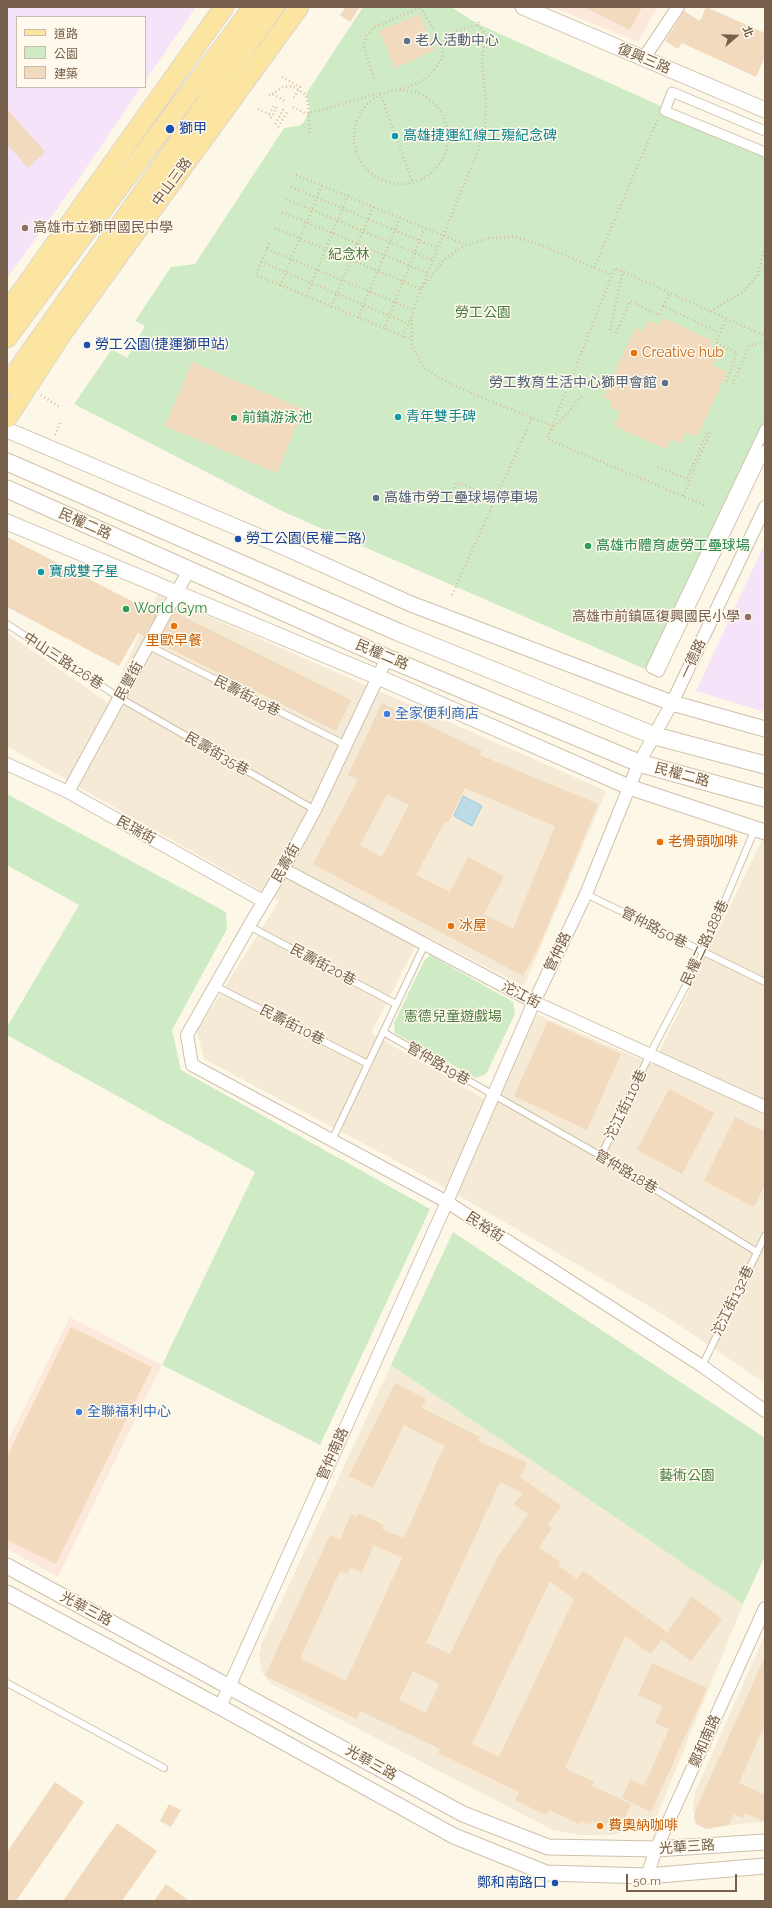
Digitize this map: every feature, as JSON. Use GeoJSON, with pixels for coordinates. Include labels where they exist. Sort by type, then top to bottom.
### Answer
{"type":"FeatureCollection","features":[{"type":"Feature","properties":{"kind":"main road"},"geometry":{"type":"LineString","coordinates":[[7,312],[224,7]]}},
{"type":"Feature","properties":{"kind":"main road"},"geometry":{"type":"LineString","coordinates":[[7,338],[253,7]]}},
{"type":"Feature","properties":{"kind":"main road","name":"中山三路"},"geometry":{"type":"LineString","coordinates":[[7,385],[274,7]]}},
{"type":"Feature","properties":{"kind":"main road","name":"中山三路"},"geometry":{"type":"LineString","coordinates":[[7,418],[63,332],[299,7]]}},
{"type":"Feature","properties":{"kind":"main road","name":"民權二路"},"geometry":{"type":"LineString","coordinates":[[7,462],[398,632],[655,736],[765,766]]}},
{"type":"Feature","properties":{"kind":"main road","name":"民權二路"},"geometry":{"type":"LineString","coordinates":[[7,489],[387,658],[639,763],[765,798]]}},
{"type":"Feature","properties":{"kind":"street","name":"復興三路"},"geometry":{"type":"LineString","coordinates":[[523,7],[765,110]]}},
{"type":"Feature","properties":{"kind":"street"},"geometry":{"type":"LineString","coordinates":[[644,58],[678,7]]}},
{"type":"Feature","properties":{"kind":"street"},"geometry":{"type":"LineString","coordinates":[[765,131],[672,92],[665,111],[765,152]]}},
{"type":"Feature","properties":{"kind":"street"},"geometry":{"type":"LineString","coordinates":[[765,429],[651,668],[659,672],[765,450]]}},
{"type":"Feature","properties":{"kind":"street"},"geometry":{"type":"LineString","coordinates":[[7,430],[286,548],[411,604],[672,703],[765,730]]}},
{"type":"Feature","properties":{"kind":"street","name":"一德路"},"geometry":{"type":"LineString","coordinates":[[672,703],[765,507]]}},
{"type":"Feature","properties":{"kind":"street","name":"民權二路"},"geometry":{"type":"LineString","coordinates":[[7,522],[175,594],[378,677],[629,787],[760,830]]}},
{"type":"Feature","properties":{"kind":"street","name":"民豐街"},"geometry":{"type":"LineString","coordinates":[[68,792],[189,570]]}},
{"type":"Feature","properties":{"kind":"street","name":"民壽街"},"geometry":{"type":"LineString","coordinates":[[192,1065],[187,1035],[263,901],[283,869],[315,810],[387,658]]}},
{"type":"Feature","properties":{"kind":"street","name":"管仲路"},"geometry":{"type":"LineString","coordinates":[[447,1202],[534,1002],[586,894],[639,763],[672,703]]}},
{"type":"Feature","properties":{"kind":"street","name":"民瑞街"},"geometry":{"type":"LineString","coordinates":[[7,764],[68,792],[263,901]]}},
{"type":"Feature","properties":{"kind":"street","name":"沱江街"},"geometry":{"type":"LineString","coordinates":[[283,869],[534,1002],[765,1107]]}},
{"type":"Feature","properties":{"kind":"street","name":"民裕街"},"geometry":{"type":"LineString","coordinates":[[192,1065],[447,1202],[702,1366],[764,1408]]}},
{"type":"Feature","properties":{"kind":"street","name":"管仲南路"},"geometry":{"type":"LineString","coordinates":[[220,1706],[447,1202]]}},
{"type":"Feature","properties":{"kind":"street","name":"光華三路"},"geometry":{"type":"LineString","coordinates":[[7,1566],[464,1814],[548,1847],[656,1849],[765,1842]]}},
{"type":"Feature","properties":{"kind":"street","name":"光華三路"},"geometry":{"type":"LineString","coordinates":[[7,1593],[220,1706],[454,1836],[546,1873],[647,1876],[765,1866]]}},
{"type":"Feature","properties":{"kind":"street","name":"鄭和南路"},"geometry":{"type":"LineString","coordinates":[[647,1876],[656,1849],[765,1608]]}},
{"type":"Feature","properties":{"kind":"lane","name":"中山三路126巷"},"geometry":{"type":"LineString","coordinates":[[7,624],[120,698]]}},
{"type":"Feature","properties":{"kind":"lane","name":"民壽街49巷"},"geometry":{"type":"LineString","coordinates":[[148,646],[346,745]]}},
{"type":"Feature","properties":{"kind":"lane","name":"民壽街35巷"},"geometry":{"type":"LineString","coordinates":[[120,698],[315,810]]}},
{"type":"Feature","properties":{"kind":"lane","name":"民權二路188巷"},"geometry":{"type":"LineString","coordinates":[[650,1054],[703,953],[760,830]]}},
{"type":"Feature","properties":{"kind":"lane","name":"管仲路50巷"},"geometry":{"type":"LineString","coordinates":[[586,894],[703,953],[765,982]]}},
{"type":"Feature","properties":{"kind":"lane","name":"民壽街20巷"},"geometry":{"type":"LineString","coordinates":[[249,926],[396,1004]]}},
{"type":"Feature","properties":{"kind":"lane"},"geometry":{"type":"LineString","coordinates":[[332,1140],[425,944]]}},
{"type":"Feature","properties":{"kind":"lane","name":"民壽街10巷"},"geometry":{"type":"LineString","coordinates":[[215,986],[368,1064]]}},
{"type":"Feature","properties":{"kind":"lane","name":"管仲路19巷"},"geometry":{"type":"LineString","coordinates":[[383,1032],[493,1096]]}},
{"type":"Feature","properties":{"kind":"lane","name":"沱江街110巷"},"geometry":{"type":"LineString","coordinates":[[601,1156],[650,1054]]}},
{"type":"Feature","properties":{"kind":"lane","name":"管仲路18巷"},"geometry":{"type":"LineString","coordinates":[[493,1096],[601,1156],[757,1252]]}},
{"type":"Feature","properties":{"kind":"lane","name":"沱江街132巷"},"geometry":{"type":"LineString","coordinates":[[702,1366],[765,1236]]}},
{"type":"Feature","properties":{"kind":"lane"},"geometry":{"type":"LineString","coordinates":[[7,1683],[164,1768]]}},
{"type":"Feature","properties":{"kind":"path"},"geometry":{"type":"LineString","coordinates":[[374,78],[364,48],[366,36],[373,28],[421,7],[442,46],[443,57],[430,75],[420,82],[398,90]]}},
{"type":"Feature","properties":{"kind":"path"},"geometry":{"type":"LineString","coordinates":[[442,46],[446,38],[454,32],[477,24],[480,20]]}},
{"type":"Feature","properties":{"kind":"path"},"geometry":{"type":"LineString","coordinates":[[403,337],[432,260],[481,142],[486,117],[482,64],[485,37],[483,31],[477,24]]}},
{"type":"Feature","properties":{"kind":"path"},"geometry":{"type":"LineString","coordinates":[[282,77],[300,86],[293,98]]}},
{"type":"Feature","properties":{"kind":"path"},"geometry":{"type":"LineString","coordinates":[[285,102],[271,94],[280,88],[287,86],[298,89],[307,99],[310,136]]}},
{"type":"Feature","properties":{"kind":"path"},"geometry":{"type":"LineString","coordinates":[[398,90],[411,90],[422,94],[433,102],[441,111],[446,123],[448,135],[447,148],[442,160],[435,170],[425,178],[413,183],[398,184],[383,181],[370,173],[360,161],[355,147],[354,132],[360,114],[365,106],[380,93],[398,90]]}},
{"type":"Feature","properties":{"kind":"path"},"geometry":{"type":"LineString","coordinates":[[380,93],[413,183]]}},
{"type":"Feature","properties":{"kind":"path"},"geometry":{"type":"LineString","coordinates":[[293,106],[308,114],[376,94]]}},
{"type":"Feature","properties":{"kind":"path"},"geometry":{"type":"LineString","coordinates":[[258,109],[269,114],[274,106],[278,108],[270,119]]}},
{"type":"Feature","properties":{"kind":"path"},"geometry":{"type":"LineString","coordinates":[[275,124],[284,108]]}},
{"type":"Feature","properties":{"kind":"path"},"geometry":{"type":"LineString","coordinates":[[278,127],[288,111]]}},
{"type":"Feature","properties":{"kind":"path"},"geometry":{"type":"LineString","coordinates":[[594,268],[660,114]]}},
{"type":"Feature","properties":{"kind":"path"},"geometry":{"type":"LineString","coordinates":[[448,135],[481,142]]}},
{"type":"Feature","properties":{"kind":"path"},"geometry":{"type":"LineString","coordinates":[[296,175],[466,245]]}},
{"type":"Feature","properties":{"kind":"path"},"geometry":{"type":"LineString","coordinates":[[280,286],[322,185]]}},
{"type":"Feature","properties":{"kind":"path"},"geometry":{"type":"LineString","coordinates":[[291,187],[437,248]]}},
{"type":"Feature","properties":{"kind":"path"},"geometry":{"type":"LineString","coordinates":[[306,296],[348,196]]}},
{"type":"Feature","properties":{"kind":"path"},"geometry":{"type":"LineString","coordinates":[[286,199],[432,260]]}},
{"type":"Feature","properties":{"kind":"path"},"geometry":{"type":"LineString","coordinates":[[331,307],[373,207]]}},
{"type":"Feature","properties":{"kind":"path"},"geometry":{"type":"LineString","coordinates":[[282,212],[427,273]]}},
{"type":"Feature","properties":{"kind":"path"},"geometry":{"type":"LineString","coordinates":[[358,318],[400,218]]}},
{"type":"Feature","properties":{"kind":"path"},"geometry":{"type":"LineString","coordinates":[[275,228],[421,289]]}},
{"type":"Feature","properties":{"kind":"path"},"geometry":{"type":"LineString","coordinates":[[384,329],[424,229]]}},
{"type":"Feature","properties":{"kind":"path"},"geometry":{"type":"LineString","coordinates":[[421,289],[443,261],[456,251],[466,245],[490,238],[515,237],[538,244],[612,275]]}},
{"type":"Feature","properties":{"kind":"path"},"geometry":{"type":"LineString","coordinates":[[269,243],[256,275],[412,340]]}},
{"type":"Feature","properties":{"kind":"path"},"geometry":{"type":"LineString","coordinates":[[710,311],[742,293],[758,276],[765,244]]}},
{"type":"Feature","properties":{"kind":"path"},"geometry":{"type":"LineString","coordinates":[[267,249],[414,310]]}},
{"type":"Feature","properties":{"kind":"path"},"geometry":{"type":"LineString","coordinates":[[261,262],[390,315],[408,324]]}},
{"type":"Feature","properties":{"kind":"path"},"geometry":{"type":"LineString","coordinates":[[704,505],[547,439],[615,268],[765,336]]}},
{"type":"Feature","properties":{"kind":"path"},"geometry":{"type":"LineString","coordinates":[[610,330],[623,271]]}},
{"type":"Feature","properties":{"kind":"path"},"geometry":{"type":"LineString","coordinates":[[616,332],[630,301],[660,315],[670,293]]}},
{"type":"Feature","properties":{"kind":"path"},"geometry":{"type":"LineString","coordinates":[[663,306],[720,333]]}},
{"type":"Feature","properties":{"kind":"path"},"geometry":{"type":"LineString","coordinates":[[412,315],[412,346],[422,365],[437,377],[480,397],[553,426]]}},
{"type":"Feature","properties":{"kind":"path"},"geometry":{"type":"LineString","coordinates":[[726,381],[738,353],[716,342],[727,318]]}},
{"type":"Feature","properties":{"kind":"path"},"geometry":{"type":"LineString","coordinates":[[733,384],[749,346],[765,342]]}},
{"type":"Feature","properties":{"kind":"path"},"geometry":{"type":"LineString","coordinates":[[550,432],[582,396]]}},
{"type":"Feature","properties":{"kind":"path"},"geometry":{"type":"LineString","coordinates":[[452,595],[532,418]]}},
{"type":"Feature","properties":{"kind":"path"},"geometry":{"type":"LineString","coordinates":[[658,467],[687,479],[707,430]]}},
{"type":"Feature","properties":{"kind":"path"},"geometry":{"type":"LineString","coordinates":[[683,496],[710,432]]}},
{"type":"Feature","properties":{"kind":"path"},"geometry":{"type":"LineString","coordinates":[[449,499],[457,482],[496,498]]}},
{"type":"Feature","properties":{"kind":"shaded area"},"geometry":{"type":"Polygon","coordinates":[[[7,7],[196,7],[146,80],[146,16],[16,16],[16,88],[140,88],[80,177],[7,278],[7,7]]]}},
{"type":"Feature","properties":{"kind":"shaded area"},"geometry":{"type":"Polygon","coordinates":[[[552,7],[658,7],[638,42],[552,7]]]}},
{"type":"Feature","properties":{"kind":"shaded area","name":"高雄市前鎮區復興國民小學"},"geometry":{"type":"Polygon","coordinates":[[[765,543],[765,712],[696,691],[765,543]]]}},
{"type":"Feature","properties":{"kind":"shaded area"},"geometry":{"type":"Polygon","coordinates":[[[158,594],[606,791],[524,986],[422,934],[371,1033],[495,1105],[536,1014],[653,1065],[762,840],[765,841],[765,1383],[664,1315],[434,1181],[204,1059],[197,1031],[279,901],[7,746],[7,633],[108,703],[158,594]]]}},
{"type":"Feature","properties":{"kind":"shaded area","name":"全聯福利中心"},"geometry":{"type":"Polygon","coordinates":[[[70,1317],[162,1365],[58,1577],[7,1549],[7,1443],[70,1317]]]}},
{"type":"Feature","properties":{"kind":"shaded area"},"geometry":{"type":"Polygon","coordinates":[[[391,1365],[743,1604],[659,1811],[654,1821],[644,1827],[611,1835],[580,1835],[553,1830],[270,1683],[262,1672],[259,1656],[262,1643],[391,1365]]]}},
{"type":"Feature","properties":{"kind":"shaded area"},"geometry":{"type":"Polygon","coordinates":[[[765,1635],[765,1822],[706,1827],[693,1812],[695,1792],[765,1635]]]}},
{"type":"Feature","properties":{"kind":"green space","name":"勞工公園"},"geometry":{"type":"Polygon","coordinates":[[[363,7],[451,7],[478,24],[663,107],[765,150],[765,427],[645,669],[286,513],[74,404],[112,349],[127,358],[145,326],[135,321],[171,267],[195,264],[284,128],[299,126],[304,122],[310,108],[306,94],[363,7]]]}},
{"type":"Feature","properties":{"kind":"green space"},"geometry":{"type":"Polygon","coordinates":[[[7,794],[226,912],[227,929],[172,1030],[181,1070],[430,1209],[320,1445],[162,1365],[255,1172],[7,1035],[7,1027],[79,905],[7,865],[7,794]]]}},
{"type":"Feature","properties":{"kind":"green space","name":"憲德兒童遊戲場"},"geometry":{"type":"Polygon","coordinates":[[[430,955],[513,1002],[515,1014],[486,1074],[476,1078],[395,1033],[394,1023],[424,961],[430,955]]]}},
{"type":"Feature","properties":{"kind":"green space","name":"藝術公園"},"geometry":{"type":"Polygon","coordinates":[[[453,1232],[765,1438],[765,1556],[743,1604],[391,1365],[453,1232]]]}},
{"type":"Feature","properties":{"kind":"water"},"geometry":{"type":"Polygon","coordinates":[[[463,796],[482,806],[472,826],[454,816],[463,796]]]}},
{"type":"Feature","properties":{"kind":"building"},"geometry":{"type":"Polygon","coordinates":[[[346,7],[360,7],[350,22],[340,15],[346,7]]]}},
{"type":"Feature","properties":{"kind":"building"},"geometry":{"type":"Polygon","coordinates":[[[584,7],[642,7],[630,30],[584,7]]]}},
{"type":"Feature","properties":{"kind":"building"},"geometry":{"type":"Polygon","coordinates":[[[706,7],[765,33],[765,57],[756,77],[682,43],[678,49],[665,41],[684,11],[700,21],[706,7]]]}},
{"type":"Feature","properties":{"kind":"building","name":"老人活動中心"},"geometry":{"type":"Polygon","coordinates":[[[419,14],[435,50],[395,68],[379,31],[419,14]]]}},
{"type":"Feature","properties":{"kind":"building"},"geometry":{"type":"Polygon","coordinates":[[[7,109],[45,152],[28,168],[7,144],[7,109]]]}},
{"type":"Feature","properties":{"kind":"building","name":"勞工教育生活中心獅甲會館"},"geometry":{"type":"Polygon","coordinates":[[[663,318],[713,341],[710,346],[720,350],[713,365],[727,372],[697,437],[686,432],[681,444],[671,439],[666,449],[614,426],[621,412],[609,407],[612,401],[603,397],[635,328],[643,332],[648,320],[659,325],[663,318]]]}},
{"type":"Feature","properties":{"kind":"building","name":"前鎮游泳池"},"geometry":{"type":"Polygon","coordinates":[[[192,362],[303,409],[277,473],[165,426],[192,362]]]}},
{"type":"Feature","properties":{"kind":"building","name":"寶成雙子星"},"geometry":{"type":"Polygon","coordinates":[[[7,537],[157,614],[144,636],[138,633],[119,666],[7,607],[7,537]]]}},
{"type":"Feature","properties":{"kind":"building"},"geometry":{"type":"Polygon","coordinates":[[[174,612],[351,700],[336,731],[158,643],[174,612]]]}},
{"type":"Feature","properties":{"kind":"building"},"geometry":{"type":"Polygon","coordinates":[[[382,703],[482,751],[480,755],[598,804],[540,944],[523,976],[313,864],[358,780],[348,775],[382,703]],[[465,788],[448,823],[445,821],[416,875],[450,892],[468,857],[504,876],[484,914],[513,929],[555,826],[465,788]],[[387,794],[360,845],[382,857],[409,805],[387,794]]]}},
{"type":"Feature","properties":{"kind":"building"},"geometry":{"type":"Polygon","coordinates":[[[548,1021],[621,1054],[587,1130],[514,1096],[548,1021]]]}},
{"type":"Feature","properties":{"kind":"building"},"geometry":{"type":"Polygon","coordinates":[[[669,1089],[714,1113],[682,1174],[637,1150],[669,1089]]]}},
{"type":"Feature","properties":{"kind":"building"},"geometry":{"type":"Polygon","coordinates":[[[735,1117],[765,1132],[765,1185],[754,1207],[704,1181],[735,1117]]]}},
{"type":"Feature","properties":{"kind":"building","name":"全聯福利中心"},"geometry":{"type":"Polygon","coordinates":[[[71,1327],[152,1367],[56,1564],[7,1540],[7,1457],[71,1327]]]}},
{"type":"Feature","properties":{"kind":"building"},"geometry":{"type":"Polygon","coordinates":[[[395,1383],[426,1399],[422,1408],[480,1437],[478,1441],[527,1463],[520,1477],[561,1506],[548,1525],[552,1528],[539,1547],[560,1562],[558,1565],[577,1579],[583,1571],[667,1632],[651,1654],[625,1636],[565,1768],[594,1782],[592,1786],[631,1804],[620,1829],[606,1823],[605,1827],[592,1821],[591,1825],[581,1821],[579,1824],[549,1810],[546,1815],[515,1800],[519,1792],[438,1753],[440,1749],[360,1711],[357,1719],[265,1676],[330,1535],[340,1540],[351,1514],[357,1517],[358,1513],[384,1525],[382,1529],[404,1538],[434,1470],[433,1469],[445,1446],[404,1425],[373,1488],[349,1476],[395,1383]],[[500,1482],[426,1643],[450,1654],[497,1558],[528,1514],[514,1504],[523,1493],[500,1482]],[[374,1545],[362,1572],[350,1567],[347,1574],[340,1571],[300,1658],[346,1681],[402,1558],[374,1545]],[[550,1581],[472,1744],[499,1757],[574,1599],[550,1581]],[[413,1671],[399,1700],[426,1713],[439,1684],[413,1671]]]}},
{"type":"Feature","properties":{"kind":"building"},"geometry":{"type":"Polygon","coordinates":[[[692,1597],[722,1619],[691,1661],[662,1640],[692,1597]]]}},
{"type":"Feature","properties":{"kind":"building"},"geometry":{"type":"Polygon","coordinates":[[[765,1657],[765,1724],[739,1783],[765,1795],[765,1822],[745,1813],[743,1818],[734,1814],[729,1825],[706,1829],[696,1824],[694,1817],[696,1809],[765,1657]]]}},
{"type":"Feature","properties":{"kind":"building"},"geometry":{"type":"Polygon","coordinates":[[[652,1663],[707,1688],[651,1812],[622,1798],[630,1780],[644,1786],[669,1729],[655,1723],[663,1706],[638,1695],[652,1663]]]}},
{"type":"Feature","properties":{"kind":"building"},"geometry":{"type":"Polygon","coordinates":[[[55,1782],[84,1802],[16,1901],[7,1901],[7,1852],[55,1782]]]}},
{"type":"Feature","properties":{"kind":"building"},"geometry":{"type":"Polygon","coordinates":[[[169,1804],[181,1810],[171,1827],[160,1821],[169,1804]]]}},
{"type":"Feature","properties":{"kind":"building"},"geometry":{"type":"Polygon","coordinates":[[[117,1823],[157,1851],[122,1901],[63,1901],[117,1823]]]}},
{"type":"Feature","properties":{"kind":"building"},"geometry":{"type":"Polygon","coordinates":[[[166,1884],[189,1901],[154,1901],[166,1884]]]}},
{"type":"Feature","properties":{"kind":"place","name":"老人活動中心"},"geometry":{"type":"Point","coordinates":[407,41]}},
{"type":"Feature","properties":{"kind":"place","name":"獅甲"},"geometry":{"type":"Point","coordinates":[170,129]}},
{"type":"Feature","properties":{"kind":"place","name":"高雄捷運紅線工殤紀念碑"},"geometry":{"type":"Point","coordinates":[395,136]}},
{"type":"Feature","properties":{"kind":"place","name":"高雄市立獅甲國民中學"},"geometry":{"type":"Point","coordinates":[25,228]}},
{"type":"Feature","properties":{"kind":"place","name":"勞工公園(捷運獅甲站)"},"geometry":{"type":"Point","coordinates":[87,345]}},
{"type":"Feature","properties":{"kind":"place","name":"Creative hub"},"geometry":{"type":"Point","coordinates":[634,353]}},
{"type":"Feature","properties":{"kind":"place","name":"勞工教育生活中心獅甲會館"},"geometry":{"type":"Point","coordinates":[665,383]}},
{"type":"Feature","properties":{"kind":"place","name":"青年雙手碑"},"geometry":{"type":"Point","coordinates":[398,417]}},
{"type":"Feature","properties":{"kind":"place","name":"前鎮游泳池"},"geometry":{"type":"Point","coordinates":[234,418]}},
{"type":"Feature","properties":{"kind":"place","name":"高雄市勞工壘球場停車場"},"geometry":{"type":"Point","coordinates":[376,498]}},
{"type":"Feature","properties":{"kind":"place","name":"勞工公園(民權二路)"},"geometry":{"type":"Point","coordinates":[238,539]}},
{"type":"Feature","properties":{"kind":"place","name":"高雄市體育處勞工壘球場"},"geometry":{"type":"Point","coordinates":[588,546]}},
{"type":"Feature","properties":{"kind":"place","name":"寶成雙子星"},"geometry":{"type":"Point","coordinates":[41,572]}},
{"type":"Feature","properties":{"kind":"place","name":"World Gym"},"geometry":{"type":"Point","coordinates":[126,609]}},
{"type":"Feature","properties":{"kind":"place","name":"高雄市前鎮區復興國民小學"},"geometry":{"type":"Point","coordinates":[748,617]}},
{"type":"Feature","properties":{"kind":"place","name":"里歐早餐"},"geometry":{"type":"Point","coordinates":[174,626]}},
{"type":"Feature","properties":{"kind":"place","name":"全家便利商店"},"geometry":{"type":"Point","coordinates":[387,714]}},
{"type":"Feature","properties":{"kind":"place","name":"老骨頭咖啡"},"geometry":{"type":"Point","coordinates":[660,842]}},
{"type":"Feature","properties":{"kind":"place","name":"冰屋"},"geometry":{"type":"Point","coordinates":[451,926]}},
{"type":"Feature","properties":{"kind":"place","name":"全聯福利中心"},"geometry":{"type":"Point","coordinates":[79,1412]}},
{"type":"Feature","properties":{"kind":"place","name":"費奧納咖啡"},"geometry":{"type":"Point","coordinates":[600,1826]}},
{"type":"Feature","properties":{"kind":"place","name":"鄭和南路口"},"geometry":{"type":"Point","coordinates":[555,1883]}},
{"type":"Feature","properties":{"kind":"park label","name":"紀念林"},"geometry":{"type":"Point","coordinates":[349,255]}}]}
